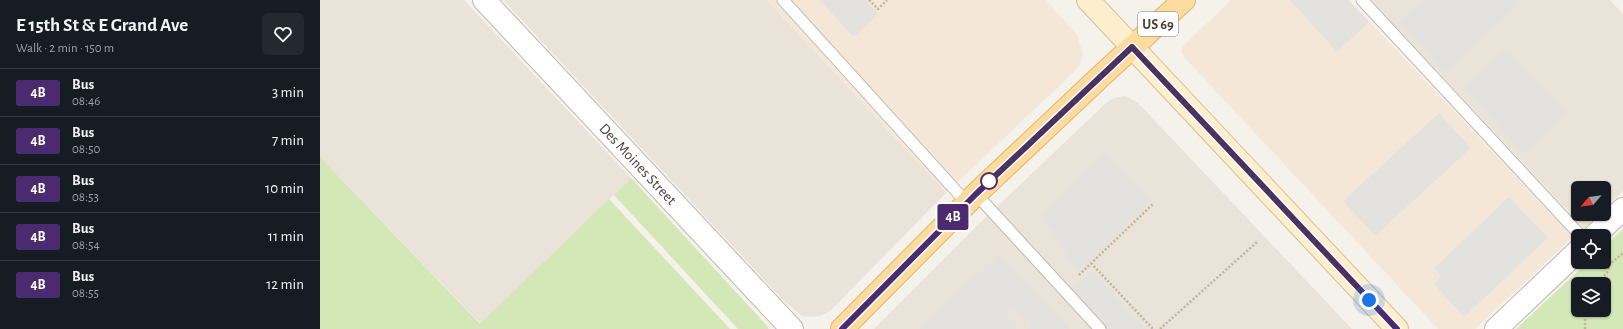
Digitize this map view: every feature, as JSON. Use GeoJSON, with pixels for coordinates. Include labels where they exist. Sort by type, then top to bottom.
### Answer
{"type":"FeatureCollection","features":[{"type":"Feature","properties":{"kind":"main road"},"geometry":{"type":"LineString","coordinates":[[1088,0],[1397,329]]}},
{"type":"Feature","properties":{"kind":"main road","name":"US 69"},"geometry":{"type":"LineString","coordinates":[[842,329],[971,198],[1184,0]]}},
{"type":"Feature","properties":{"kind":"street","name":"Des Moines Street"},"geometry":{"type":"LineString","coordinates":[[484,0],[792,329]]}},
{"type":"Feature","properties":{"kind":"street"},"geometry":{"type":"LineString","coordinates":[[1602,229],[1623,209]]}},
{"type":"Feature","properties":{"kind":"street"},"geometry":{"type":"LineString","coordinates":[[1496,329],[1571,258]]}},
{"type":"Feature","properties":{"kind":"lane"},"geometry":{"type":"LineString","coordinates":[[783,0],[971,198],[1100,329]]}},
{"type":"Feature","properties":{"kind":"lane"},"geometry":{"type":"LineString","coordinates":[[1362,0],[1574,229]]}},
{"type":"Feature","properties":{"kind":"path"},"geometry":{"type":"LineString","coordinates":[[869,0],[878,9],[887,0]]}},
{"type":"Feature","properties":{"kind":"path"},"geometry":{"type":"LineString","coordinates":[[1079,275],[1154,203]]}},
{"type":"Feature","properties":{"kind":"path"},"geometry":{"type":"LineString","coordinates":[[1160,329],[1258,242]]}},
{"type":"Feature","properties":{"kind":"path"},"geometry":{"type":"LineString","coordinates":[[1603,277],[1607,273],[1610,264],[1623,253]]}},
{"type":"Feature","properties":{"kind":"path"},"geometry":{"type":"LineString","coordinates":[[1091,263],[1153,329]]}},
{"type":"Feature","properties":{"kind":"path"},"geometry":{"type":"LineString","coordinates":[[1585,317],[1585,329]]}},
{"type":"Feature","properties":{"kind":"shaded area"},"geometry":{"type":"Polygon","coordinates":[[[320,0],[464,0],[631,178],[481,324],[320,157],[320,0]]]}},
{"type":"Feature","properties":{"kind":"shaded area"},"geometry":{"type":"Polygon","coordinates":[[[503,0],[767,0],[946,193],[830,311],[820,316],[802,316],[785,302],[503,0]]]}},
{"type":"Feature","properties":{"kind":"shaded area"},"geometry":{"type":"Polygon","coordinates":[[[767,0],[1046,0],[1077,35],[1083,53],[1080,64],[1074,72],[946,193],[767,0]]]}},
{"type":"Feature","properties":{"kind":"shaded area"},"geometry":{"type":"Polygon","coordinates":[[[865,0],[878,14],[854,37],[820,1],[865,0]]]}},
{"type":"Feature","properties":{"kind":"shaded area"},"geometry":{"type":"Polygon","coordinates":[[[1231,0],[1349,0],[1571,235],[1571,239],[1475,329],[1438,329],[1184,57],[1181,51],[1182,47],[1231,0]]]}},
{"type":"Feature","properties":{"kind":"shaded area"},"geometry":{"type":"Polygon","coordinates":[[[1290,0],[1348,0],[1369,22],[1337,52],[1290,0]]]}},
{"type":"Feature","properties":{"kind":"shaded area"},"geometry":{"type":"Polygon","coordinates":[[[1371,0],[1610,0],[1623,14],[1623,191],[1611,202],[1611,181],[1571,181],[1571,214],[1371,0]]]}},
{"type":"Feature","properties":{"kind":"shaded area"},"geometry":{"type":"Polygon","coordinates":[[[1422,0],[1516,0],[1520,4],[1445,73],[1399,22],[1422,0]]]}},
{"type":"Feature","properties":{"kind":"shaded area"},"geometry":{"type":"Polygon","coordinates":[[[1507,49],[1567,112],[1524,153],[1464,89],[1507,49]]]}},
{"type":"Feature","properties":{"kind":"shaded area"},"geometry":{"type":"Polygon","coordinates":[[[1125,96],[1137,102],[1352,329],[874,329],[982,221],[1106,103],[1114,98],[1125,96]]]}},
{"type":"Feature","properties":{"kind":"shaded area"},"geometry":{"type":"Polygon","coordinates":[[[1439,113],[1471,148],[1375,236],[1343,201],[1439,113]]]}},
{"type":"Feature","properties":{"kind":"shaded area"},"geometry":{"type":"Polygon","coordinates":[[[1106,152],[1152,201],[1079,271],[1069,259],[1053,232],[1041,218],[1106,152]]]}},
{"type":"Feature","properties":{"kind":"shaded area"},"geometry":{"type":"Polygon","coordinates":[[[1509,197],[1548,238],[1464,317],[1434,284],[1441,276],[1434,268],[1509,197]]]}},
{"type":"Feature","properties":{"kind":"shaded area"},"geometry":{"type":"Polygon","coordinates":[[[1577,221],[1592,221],[1584,228],[1577,221]]]}},
{"type":"Feature","properties":{"kind":"shaded area"},"geometry":{"type":"Polygon","coordinates":[[[999,254],[1070,329],[1027,329],[1030,322],[1015,308],[1010,307],[1007,311],[1007,315],[1018,326],[1015,329],[919,329],[999,254]]]}},
{"type":"Feature","properties":{"kind":"shaded area"},"geometry":{"type":"Polygon","coordinates":[[[1091,270],[1146,329],[1103,329],[1068,292],[1091,270]]]}},
{"type":"Feature","properties":{"kind":"green space"},"geometry":{"type":"Polygon","coordinates":[[[320,157],[480,324],[609,199],[730,329],[320,329],[320,157]]]}},
{"type":"Feature","properties":{"kind":"green space"},"geometry":{"type":"Polygon","coordinates":[[[631,178],[769,328],[768,329],[738,329],[614,195],[631,178]]]}},
{"type":"Feature","properties":{"kind":"green space"},"geometry":{"type":"Polygon","coordinates":[[[1623,229],[1623,329],[1516,329],[1571,278],[1571,317],[1611,317],[1611,277],[1572,277],[1580,269],[1611,269],[1611,240],[1623,229]]]}},
{"type":"Feature","properties":{"kind":"bus line","name":"4B"},"geometry":{"type":"LineString","coordinates":[[842,329],[976,194],[1132,47],[1397,329]]}},
{"type":"Feature","properties":{"kind":"route"},"geometry":{"type":"LineString","coordinates":[[989,181],[987,183],[1132,47],[1369,300]]}}]}
